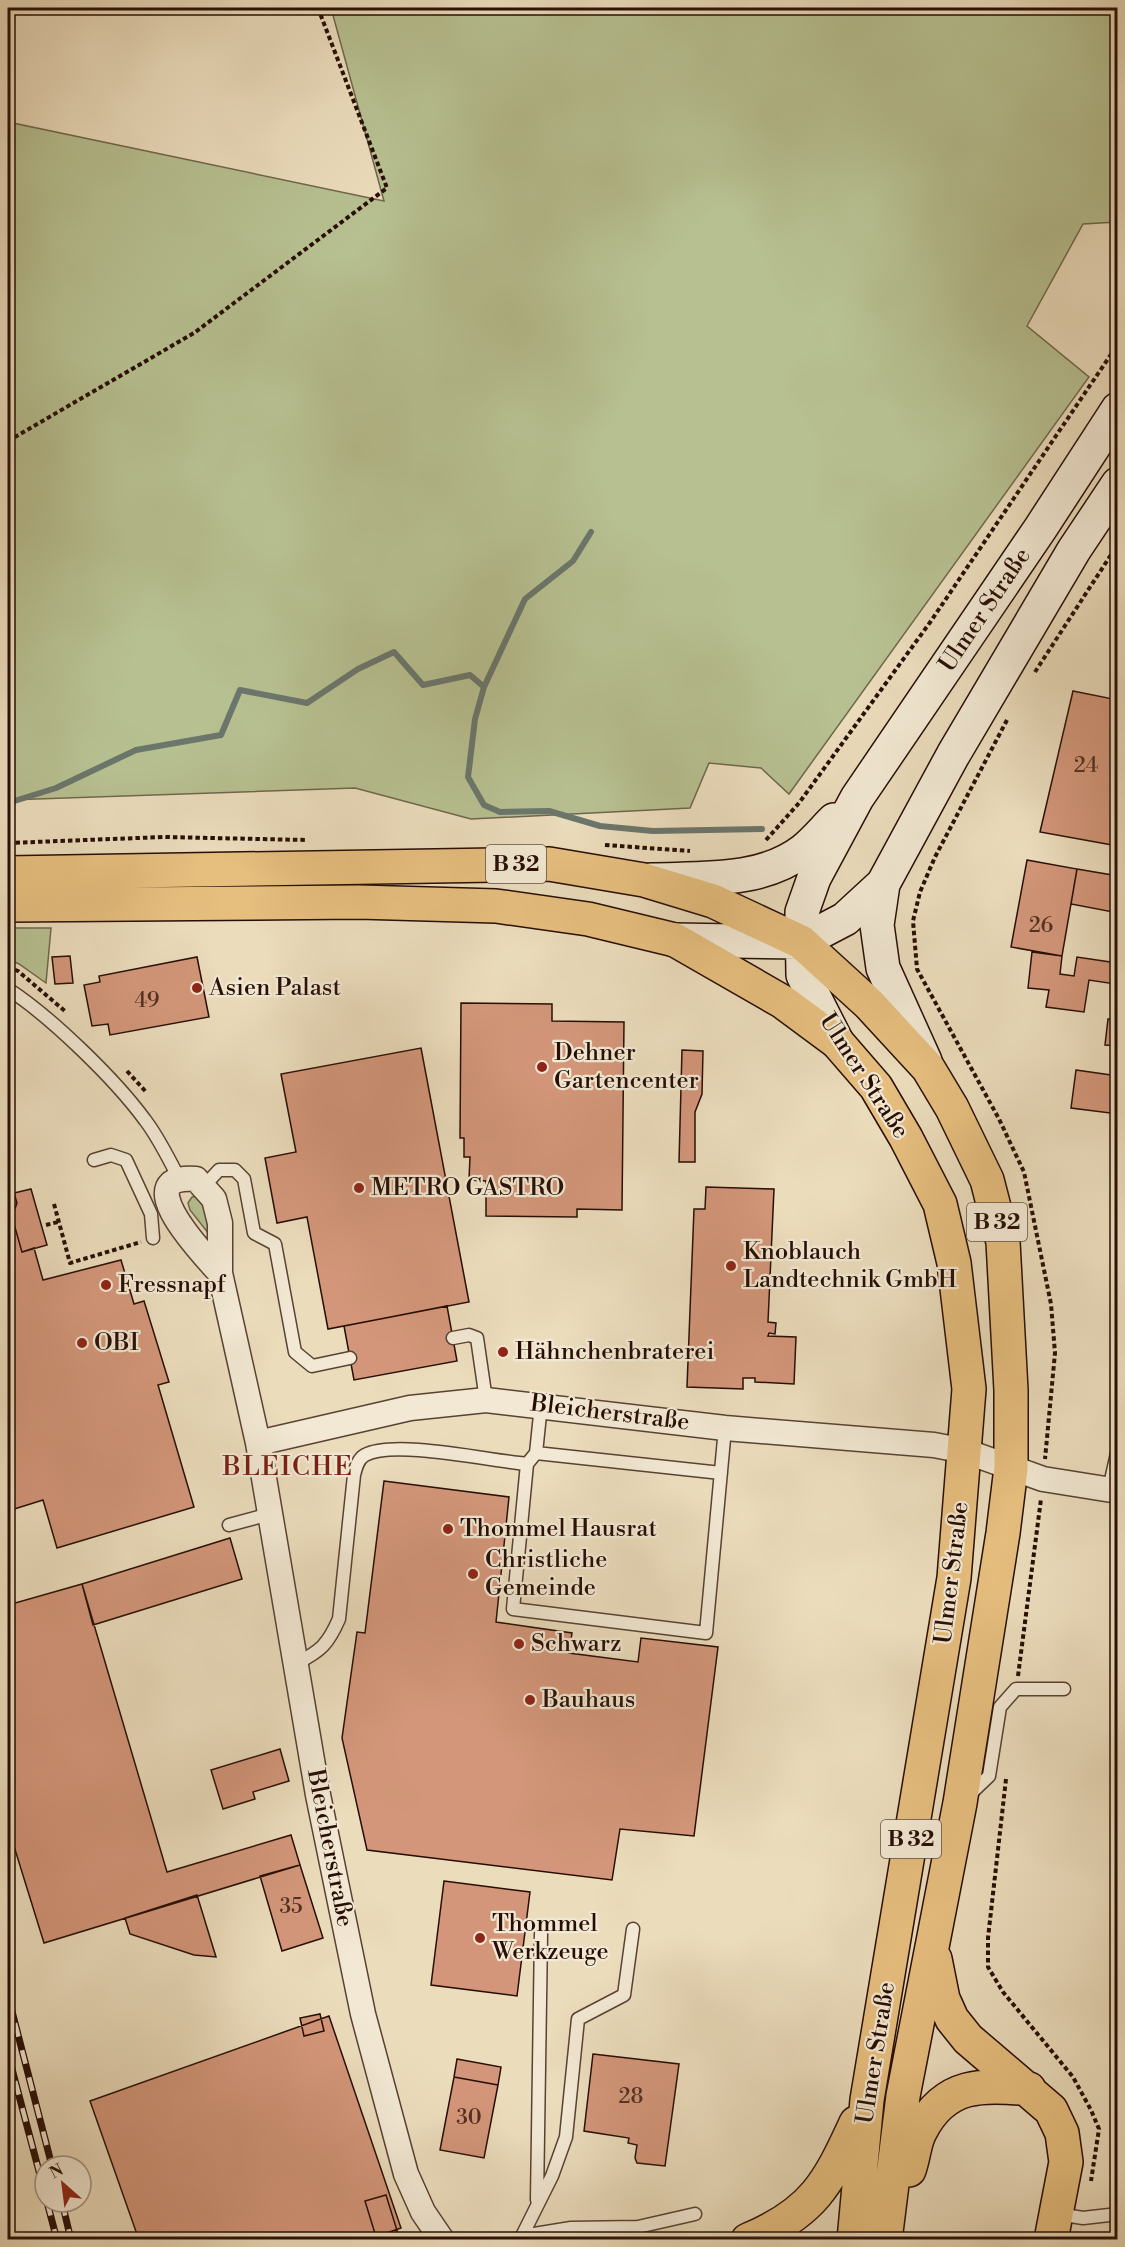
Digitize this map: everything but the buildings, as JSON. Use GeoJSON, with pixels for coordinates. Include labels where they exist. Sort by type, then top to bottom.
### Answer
{"type":"FeatureCollection","features":[{"type":"Feature","properties":{"kind":"main road","name":"Ulmer Straße"},"geometry":{"type":"LineString","coordinates":[[854,2240],[867,2100],[954,1578],[965,1451],[968,1380],[954,1263],[940,1204],[906,1138],[876,1087],[837,1042],[803,975],[802,912],[814,878],[857,798],[1016,565],[1118,409]]}},
{"type":"Feature","properties":{"kind":"main road","name":"Ulmer Straße"},"geometry":{"type":"LineString","coordinates":[[675,940],[801,942],[844,919],[883,884],[953,755],[1074,550],[1118,484]]}},
{"type":"Feature","properties":{"kind":"main road"},"geometry":{"type":"LineString","coordinates":[[644,880],[729,878],[766,870],[803,850],[857,798]]}},
{"type":"Feature","properties":{"kind":"main road","name":"B 32"},"geometry":{"type":"LineString","coordinates":[[8,873],[549,864],[644,880],[713,902],[801,942],[869,1004],[928,1068]]}},
{"type":"Feature","properties":{"kind":"main road"},"geometry":{"type":"LineString","coordinates":[[883,884],[877,925],[883,968],[928,1068]]}},
{"type":"Feature","properties":{"kind":"main road","name":"B 32"},"geometry":{"type":"LineString","coordinates":[[8,905],[313,902],[496,906],[588,919],[675,940],[783,1002],[837,1042]]}},
{"type":"Feature","properties":{"kind":"main road","name":"Ulmer Straße"},"geometry":{"type":"LineString","coordinates":[[886,2230],[903,2096],[960,1803],[1003,1533],[1011,1467],[1011,1390],[1003,1242],[987,1180],[952,1108],[928,1068]]}},
{"type":"Feature","properties":{"kind":"main road"},"geometry":{"type":"LineString","coordinates":[[932,1948],[943,1999],[952,2019],[968,2039],[1052,2110],[1062,2133],[1066,2162],[1054,2227]]}},
{"type":"Feature","properties":{"kind":"main road"},"geometry":{"type":"LineString","coordinates":[[886,2230],[911,2164],[920,2131],[934,2109],[957,2092],[989,2084],[1029,2089]]}},
{"type":"Feature","properties":{"kind":"main road"},"geometry":{"type":"LineString","coordinates":[[748,2240],[770,2229],[810,2203],[835,2169],[867,2100]]}},
{"type":"Feature","properties":{"kind":"street"},"geometry":{"type":"LineString","coordinates":[[160,1210],[171,1186],[180,1180],[196,1179],[205,1185]]}},
{"type":"Feature","properties":{"kind":"street","name":"Bleicherstraße"},"geometry":{"type":"LineString","coordinates":[[205,1185],[214,1199],[220,1222],[220,1273],[258,1443],[318,1795],[363,2014],[406,2174],[423,2212],[442,2240]]}},
{"type":"Feature","properties":{"kind":"street","name":"Bleicherstraße"},"geometry":{"type":"LineString","coordinates":[[160,1210],[179,1226],[220,1273]]}},
{"type":"Feature","properties":{"kind":"street","name":"Bleicherstraße"},"geometry":{"type":"LineString","coordinates":[[258,1443],[410,1408],[486,1400],[725,1428],[926,1444],[965,1451],[1044,1479],[1113,1490]]}},
{"type":"Feature","properties":{"kind":"lane"},"geometry":{"type":"LineString","coordinates":[[8,990],[31,1005],[131,1102],[147,1122],[180,1180]]}},
{"type":"Feature","properties":{"kind":"lane"},"geometry":{"type":"LineString","coordinates":[[94,1160],[111,1155],[126,1160],[160,1210],[153,1238]]}},
{"type":"Feature","properties":{"kind":"lane"},"geometry":{"type":"LineString","coordinates":[[205,1185],[219,1170],[235,1170],[244,1179],[255,1233],[275,1244],[295,1352],[312,1366],[350,1358]]}},
{"type":"Feature","properties":{"kind":"lane"},"geometry":{"type":"LineString","coordinates":[[453,1338],[469,1335],[477,1338],[486,1400]]}},
{"type":"Feature","properties":{"kind":"lane"},"geometry":{"type":"LineString","coordinates":[[541,1405],[536,1453],[527,1464],[513,1609],[706,1633],[725,1428]]}},
{"type":"Feature","properties":{"kind":"lane"},"geometry":{"type":"LineString","coordinates":[[297,1662],[315,1654],[330,1641],[339,1619],[354,1474],[356,1465],[363,1456],[386,1449],[527,1464]]}},
{"type":"Feature","properties":{"kind":"lane"},"geometry":{"type":"LineString","coordinates":[[1113,1490],[1118,1449]]}},
{"type":"Feature","properties":{"kind":"lane"},"geometry":{"type":"LineString","coordinates":[[536,1453],[721,1473]]}},
{"type":"Feature","properties":{"kind":"lane"},"geometry":{"type":"LineString","coordinates":[[229,1525],[270,1514]]}},
{"type":"Feature","properties":{"kind":"lane"},"geometry":{"type":"LineString","coordinates":[[960,1803],[989,1776],[1000,1707],[1016,1689],[1064,1689]]}},
{"type":"Feature","properties":{"kind":"lane"},"geometry":{"type":"LineString","coordinates":[[520,2238],[552,2176],[566,2137],[578,2019],[624,1995],[633,1929]]}},
{"type":"Feature","properties":{"kind":"lane"},"geometry":{"type":"LineString","coordinates":[[537,2204],[541,1934]]}},
{"type":"Feature","properties":{"kind":"lane"},"geometry":{"type":"LineString","coordinates":[[520,2238],[571,2228],[638,2227],[694,2214]]}},
{"type":"Feature","properties":{"kind":"lane"},"geometry":{"type":"LineString","coordinates":[[1054,2227],[1083,2218],[1113,2217],[1118,2214]]}},
{"type":"Feature","properties":{"kind":"path"},"geometry":{"type":"LineString","coordinates":[[8,441],[194,333],[387,188],[318,8]]}},
{"type":"Feature","properties":{"kind":"path"},"geometry":{"type":"LineString","coordinates":[[761,843],[799,803],[931,621],[1118,344]]}},
{"type":"Feature","properties":{"kind":"path"},"geometry":{"type":"LineString","coordinates":[[644,846],[701,853]]}},
{"type":"Feature","properties":{"kind":"path"},"geometry":{"type":"LineString","coordinates":[[54,1204],[70,1263],[153,1238]]}},
{"type":"Feature","properties":{"kind":"path"},"geometry":{"type":"LineString","coordinates":[[46,1225],[58,1222]]}},
{"type":"Feature","properties":{"kind":"green space"},"geometry":{"type":"Polygon","coordinates":[[[331,8],[1117,8],[1117,222],[1083,224],[1027,326],[1089,377],[789,794],[761,768],[709,763],[690,808],[471,819],[355,788],[8,800],[8,122],[384,201],[331,8]]]}},
{"type":"Feature","properties":{"kind":"green space"},"geometry":{"type":"Polygon","coordinates":[[[8,928],[51,928],[46,983],[8,959],[8,928]]]}},
{"type":"Feature","properties":{"kind":"green space"},"geometry":{"type":"Polygon","coordinates":[[[199,1196],[205,1206],[209,1234],[190,1210],[188,1203],[192,1197],[199,1196]]]}},
{"type":"Feature","properties":{"kind":"waterway"},"geometry":{"type":"LineString","coordinates":[[484,687],[525,599],[573,561],[591,532]]}},
{"type":"Feature","properties":{"kind":"waterway"},"geometry":{"type":"LineString","coordinates":[[8,803],[56,788],[136,750],[221,735],[240,690],[307,703],[358,669],[394,652],[423,685],[470,675],[484,687],[475,719],[468,777],[484,805],[500,812],[549,811],[600,826],[653,831],[762,829]]}},
{"type":"Feature","properties":{"kind":"railway"},"geometry":{"type":"LineString","coordinates":[[8,1996],[49,2154]]}},
{"type":"Feature","properties":{"kind":"railway"},"geometry":{"type":"LineString","coordinates":[[8,2054],[34,2154]]}},
{"type":"Feature","properties":{"kind":"railway"},"geometry":{"type":"LineString","coordinates":[[50,2214],[57,2240]]}},
{"type":"Feature","properties":{"kind":"railway"},"geometry":{"type":"LineString","coordinates":[[65,2214],[71,2240]]}},
{"type":"Feature","properties":{"kind":"place","name":"Asien Palast"},"geometry":{"type":"Point","coordinates":[197,988]}},
{"type":"Feature","properties":{"kind":"place","name":"Dehner Gartencenter"},"geometry":{"type":"Point","coordinates":[542,1067]}},
{"type":"Feature","properties":{"kind":"place","name":"METRO GASTRO"},"geometry":{"type":"Point","coordinates":[359,1188]}},
{"type":"Feature","properties":{"kind":"place","name":"Knoblauch Landtechnik GmbH"},"geometry":{"type":"Point","coordinates":[731,1266]}},
{"type":"Feature","properties":{"kind":"place","name":"Fressnapf"},"geometry":{"type":"Point","coordinates":[106,1285]}},
{"type":"Feature","properties":{"kind":"place","name":"OBI"},"geometry":{"type":"Point","coordinates":[82,1343]}},
{"type":"Feature","properties":{"kind":"place","name":"Hähnchenbraterei"},"geometry":{"type":"Point","coordinates":[503,1352]}},
{"type":"Feature","properties":{"kind":"place","name":"Thommel Hausrat"},"geometry":{"type":"Point","coordinates":[448,1529]}},
{"type":"Feature","properties":{"kind":"place","name":"Christliche Gemeinde"},"geometry":{"type":"Point","coordinates":[473,1574]}},
{"type":"Feature","properties":{"kind":"place","name":"Schwarz"},"geometry":{"type":"Point","coordinates":[519,1644]}},
{"type":"Feature","properties":{"kind":"place","name":"Bauhaus"},"geometry":{"type":"Point","coordinates":[530,1700]}},
{"type":"Feature","properties":{"kind":"place","name":"Thommel Werkzeuge"},"geometry":{"type":"Point","coordinates":[480,1938]}},
{"type":"Feature","properties":{"kind":"district","name":"BLEICHE"},"geometry":{"type":"Point","coordinates":[288,1467]}}]}
